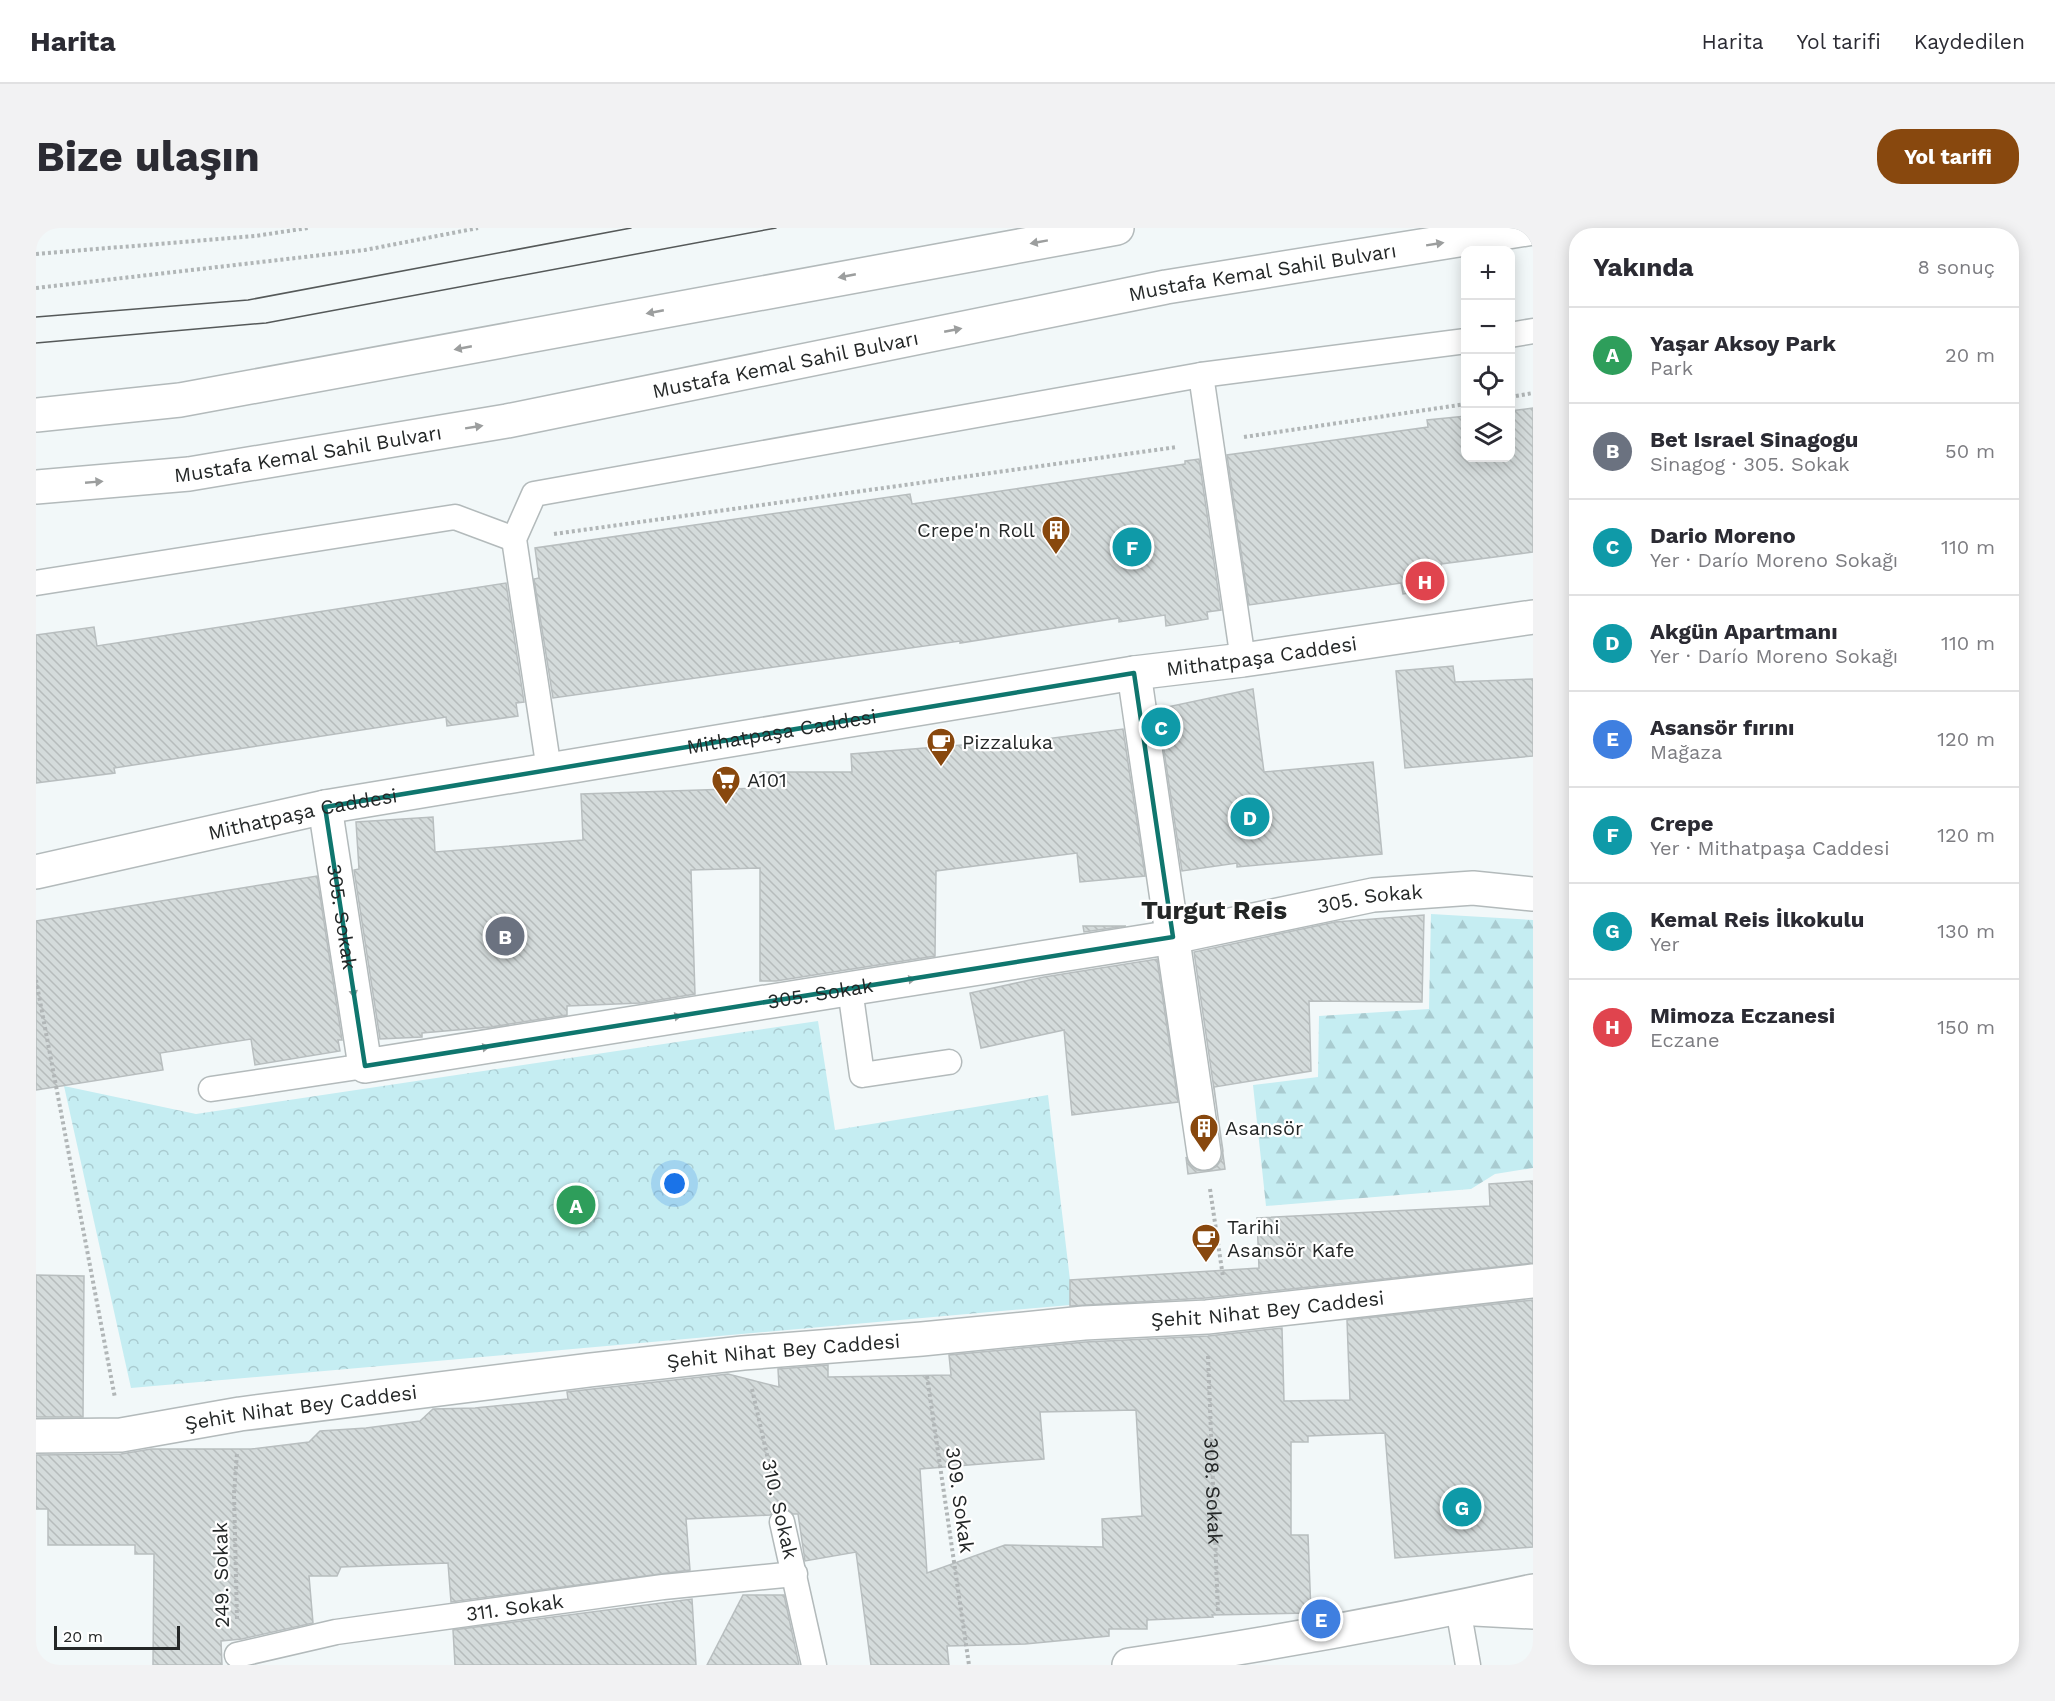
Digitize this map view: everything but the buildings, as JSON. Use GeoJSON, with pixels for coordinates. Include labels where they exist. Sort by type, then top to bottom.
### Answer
{"type":"FeatureCollection","features":[{"type":"Feature","properties":{"kind":"main road"},"geometry":{"type":"LineString","coordinates":[[36,415],[180,400],[1117,228]]}},
{"type":"Feature","properties":{"kind":"main road","name":"Mustafa Kemal Sahil Bulvarı"},"geometry":{"type":"LineString","coordinates":[[36,488],[189,474],[507,422],[1166,287],[1533,228]]}},
{"type":"Feature","properties":{"kind":"main road","name":"Mithatpaşa Caddesi"},"geometry":{"type":"LineString","coordinates":[[36,872],[325,807],[1134,673],[1243,660],[1533,617]]}},
{"type":"Feature","properties":{"kind":"main road"},"geometry":{"type":"LineString","coordinates":[[1134,673],[1204,1153]]}},
{"type":"Feature","properties":{"kind":"main road","name":"305. Sokak"},"geometry":{"type":"LineString","coordinates":[[325,807],[365,1066],[1173,937],[1373,895],[1473,888],[1533,894]]}},
{"type":"Feature","properties":{"kind":"main road","name":"Şehit Nihat Bey Caddesi"},"geometry":{"type":"LineString","coordinates":[[36,1436],[121,1435],[240,1414],[743,1353],[1083,1323],[1218,1316],[1533,1281]]}},
{"type":"Feature","properties":{"kind":"main road"},"geometry":{"type":"LineString","coordinates":[[1129,1665],[1221,1658],[1533,1591]]}},
{"type":"Feature","properties":{"kind":"main road"},"geometry":{"type":"LineString","coordinates":[[1458,1608],[1533,1612]]}},
{"type":"Feature","properties":{"kind":"lane"},"geometry":{"type":"LineString","coordinates":[[1515,334],[1533,331]]}},
{"type":"Feature","properties":{"kind":"lane"},"geometry":{"type":"LineString","coordinates":[[549,770],[514,539],[534,494],[1201,375],[1461,342]]}},
{"type":"Feature","properties":{"kind":"lane"},"geometry":{"type":"LineString","coordinates":[[1201,375],[1243,660]]}},
{"type":"Feature","properties":{"kind":"lane"},"geometry":{"type":"LineString","coordinates":[[36,583],[455,517],[514,539]]}},
{"type":"Feature","properties":{"kind":"lane"},"geometry":{"type":"LineString","coordinates":[[850,989],[862,1075],[949,1062]]}},
{"type":"Feature","properties":{"kind":"lane"},"geometry":{"type":"LineString","coordinates":[[211,1089],[365,1066]]}},
{"type":"Feature","properties":{"kind":"lane","name":"310. Sokak"},"geometry":{"type":"LineString","coordinates":[[782,1522],[814,1665]]}},
{"type":"Feature","properties":{"kind":"lane","name":"311. Sokak"},"geometry":{"type":"LineString","coordinates":[[237,1655],[336,1632],[663,1587],[795,1574]]}},
{"type":"Feature","properties":{"kind":"lane"},"geometry":{"type":"LineString","coordinates":[[1458,1608],[1468,1665]]}},
{"type":"Feature","properties":{"kind":"path"},"geometry":{"type":"LineString","coordinates":[[36,254],[255,236],[308,228]]}},
{"type":"Feature","properties":{"kind":"path"},"geometry":{"type":"LineString","coordinates":[[36,288],[365,250],[478,228]]}},
{"type":"Feature","properties":{"kind":"path"},"geometry":{"type":"LineString","coordinates":[[1515,396],[1533,393]]}},
{"type":"Feature","properties":{"kind":"path"},"geometry":{"type":"LineString","coordinates":[[514,539],[1461,405]]}},
{"type":"Feature","properties":{"kind":"path"},"geometry":{"type":"LineString","coordinates":[[36,980],[121,1435]]}},
{"type":"Feature","properties":{"kind":"path","name":"308. Sokak"},"geometry":{"type":"LineString","coordinates":[[1204,1153],[1218,1316],[1221,1658]]}},
{"type":"Feature","properties":{"kind":"path","name":"309. Sokak"},"geometry":{"type":"LineString","coordinates":[[922,1339],[969,1665]]}},
{"type":"Feature","properties":{"kind":"path","name":"310. Sokak"},"geometry":{"type":"LineString","coordinates":[[743,1353],[782,1522]]}},
{"type":"Feature","properties":{"kind":"path","name":"249. Sokak"},"geometry":{"type":"LineString","coordinates":[[234,1494],[237,1655]]}},
{"type":"Feature","properties":{"kind":"highlighted area"},"geometry":{"type":"Polygon","coordinates":[[[1134,673],[1173,937],[365,1066],[325,807],[1134,673]]]}},
{"type":"Feature","properties":{"kind":"green space"},"geometry":{"type":"Polygon","coordinates":[[[1431,914],[1533,920],[1533,1168],[1495,1174],[1471,1189],[1266,1206],[1253,1085],[1318,1077],[1319,1016],[1429,1009],[1431,914]]]}},
{"type":"Feature","properties":{"kind":"green space"},"geometry":{"type":"Polygon","coordinates":[[[818,1021],[835,1130],[1048,1095],[1070,1280],[1070,1305],[131,1388],[64,1086],[196,1114],[818,1021]]]}},
{"type":"Feature","properties":{"kind":"tram line"},"geometry":{"type":"LineString","coordinates":[[36,317],[248,300],[631,228]]}},
{"type":"Feature","properties":{"kind":"tram line"},"geometry":{"type":"LineString","coordinates":[[36,343],[266,323],[776,228]]}},
{"type":"Feature","properties":{"kind":"place","name":"Crepe"},"geometry":{"type":"Point","coordinates":[1132,547]}},
{"type":"Feature","properties":{"kind":"place","name":"Crepe'n Roll"},"geometry":{"type":"Point","coordinates":[1056,556]}},
{"type":"Feature","properties":{"kind":"place","name":"Mimoza Eczanesi"},"geometry":{"type":"Point","coordinates":[1425,581]}},
{"type":"Feature","properties":{"kind":"place","name":"Dario Moreno"},"geometry":{"type":"Point","coordinates":[1161,727]}},
{"type":"Feature","properties":{"kind":"place","name":"Pizzaluka"},"geometry":{"type":"Point","coordinates":[941,768]}},
{"type":"Feature","properties":{"kind":"place","name":"A101"},"geometry":{"type":"Point","coordinates":[726,806]}},
{"type":"Feature","properties":{"kind":"place","name":"Akgün Apartmanı"},"geometry":{"type":"Point","coordinates":[1250,817]}},
{"type":"Feature","properties":{"kind":"place","name":"Bet Israel Sinagogu"},"geometry":{"type":"Point","coordinates":[505,936]}},
{"type":"Feature","properties":{"kind":"place","name":"Asansör"},"geometry":{"type":"Point","coordinates":[1204,1154]}},
{"type":"Feature","properties":{"kind":"place","name":"Yaşar Aksoy Park"},"geometry":{"type":"Point","coordinates":[576,1205]}},
{"type":"Feature","properties":{"kind":"place","name":"Tarihi Asansör Kafe"},"geometry":{"type":"Point","coordinates":[1206,1264]}},
{"type":"Feature","properties":{"kind":"place","name":"Kemal Reis İlkokulu"},"geometry":{"type":"Point","coordinates":[1462,1507]}},
{"type":"Feature","properties":{"kind":"place","name":"Asansör fırını"},"geometry":{"type":"Point","coordinates":[1321,1619]}},
{"type":"Feature","properties":{"kind":"district","name":"Turgut Reis"},"geometry":{"type":"Point","coordinates":[1214,910]}}]}
